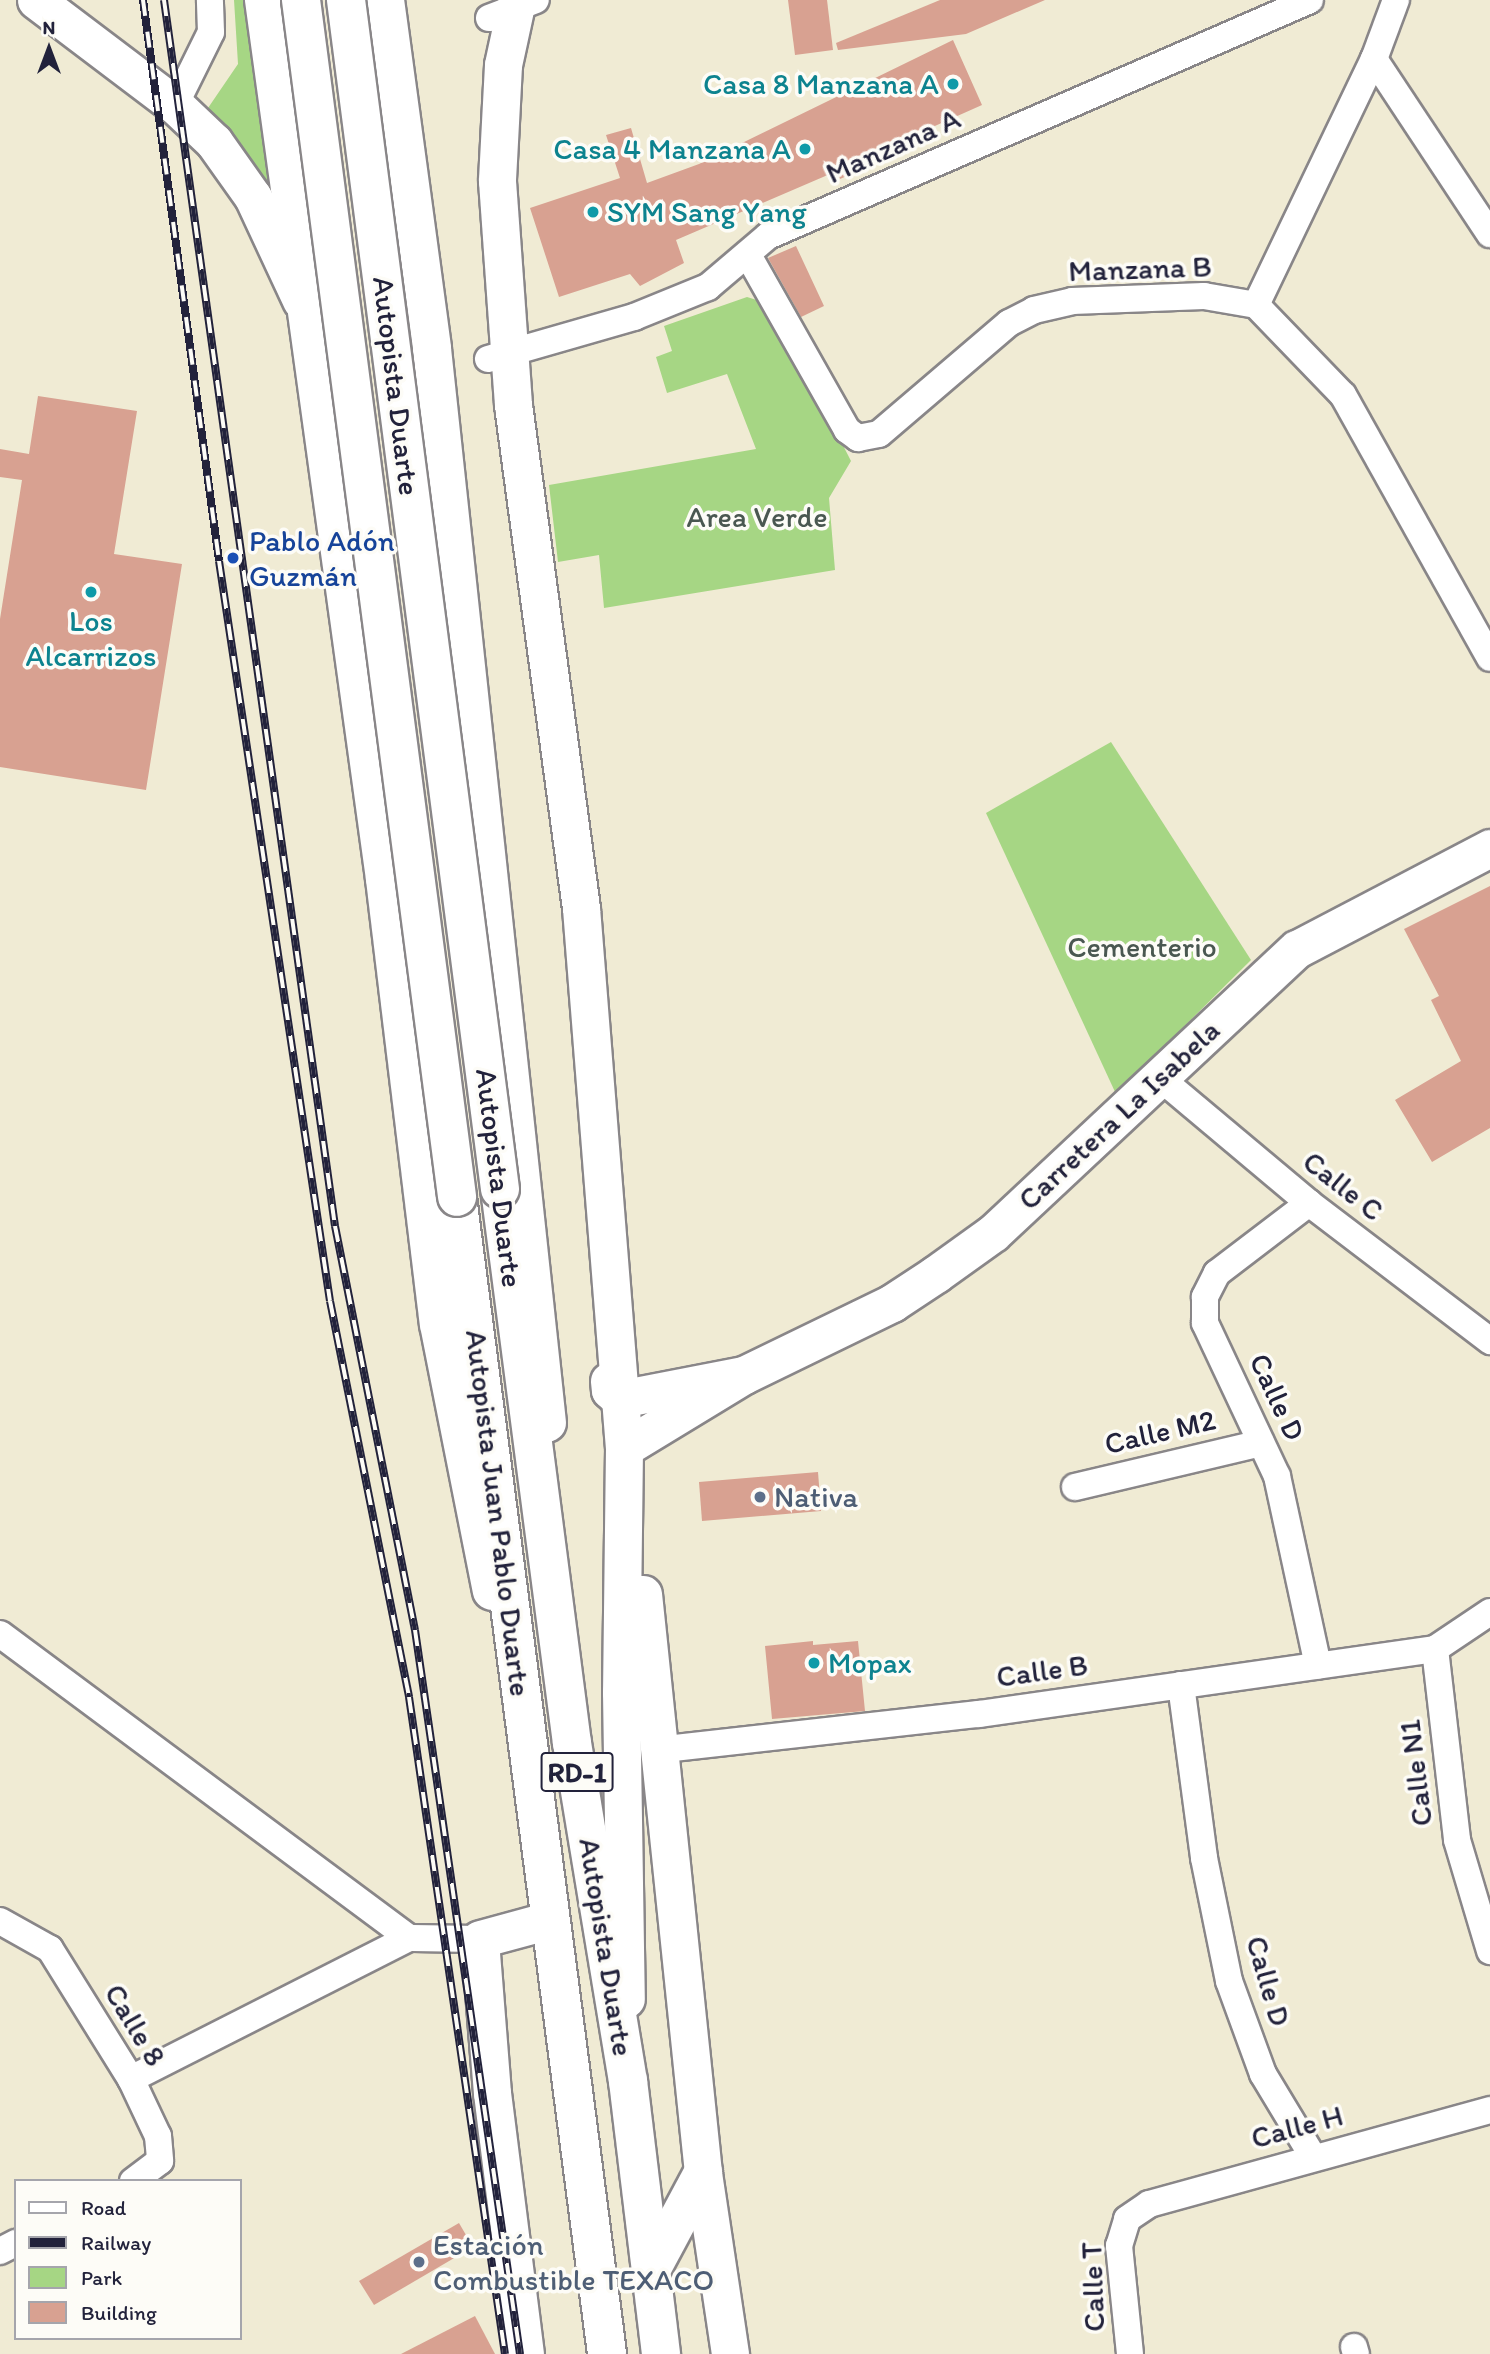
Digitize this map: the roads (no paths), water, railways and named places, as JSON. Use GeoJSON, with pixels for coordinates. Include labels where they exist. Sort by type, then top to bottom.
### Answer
{"type":"FeatureCollection","features":[{"type":"Feature","properties":{"kind":"main road"},"geometry":{"type":"LineString","coordinates":[[37,0],[176,105],[214,142],[253,197],[312,325]]}},
{"type":"Feature","properties":{"kind":"main road"},"geometry":{"type":"LineString","coordinates":[[264,0],[312,325],[419,1139],[439,1324],[540,1829]]}},
{"type":"Feature","properties":{"kind":"main road","name":"Autopista Duarte"},"geometry":{"type":"LineString","coordinates":[[301,0],[457,1197]]}},
{"type":"Feature","properties":{"kind":"main road","name":"Autopista Duarte"},"geometry":{"type":"LineString","coordinates":[[346,0],[572,1743],[628,2081],[661,2354]]}},
{"type":"Feature","properties":{"kind":"main road"},"geometry":{"type":"LineString","coordinates":[[510,5],[476,178],[498,357],[610,1390],[620,1399]]}},
{"type":"Feature","properties":{"kind":"main road"},"geometry":{"type":"LineString","coordinates":[[272,54],[285,20],[367,10],[387,16],[432,349],[539,1319],[572,1743]]}},
{"type":"Feature","properties":{"kind":"main road"},"geometry":{"type":"LineString","coordinates":[[498,357],[581,908],[624,1448],[621,1692],[628,2081]]}},
{"type":"Feature","properties":{"kind":"main road","name":"Carretera La Isabela"},"geometry":{"type":"LineString","coordinates":[[744,1375],[892,1303],[993,1233],[1297,949],[1490,848]]}},
{"type":"Feature","properties":{"kind":"main road","name":"Autopista Juan Pablo Duarte"},"geometry":{"type":"LineString","coordinates":[[457,1197],[540,1829]]}},
{"type":"Feature","properties":{"kind":"main road"},"geometry":{"type":"LineString","coordinates":[[615,1334],[639,1363],[660,1372],[744,1375]]}},
{"type":"Feature","properties":{"kind":"main road"},"geometry":{"type":"LineString","coordinates":[[620,1399],[744,1375]]}},
{"type":"Feature","properties":{"kind":"main road"},"geometry":{"type":"LineString","coordinates":[[624,1448],[744,1375]]}},
{"type":"Feature","properties":{"kind":"main road"},"geometry":{"type":"LineString","coordinates":[[624,1448],[634,1503],[657,1750],[704,2173],[730,2354]]}},
{"type":"Feature","properties":{"kind":"main road","name":"Autopista Duarte"},"geometry":{"type":"LineString","coordinates":[[540,1829],[607,2354]]}},
{"type":"Feature","properties":{"kind":"main road"},"geometry":{"type":"LineString","coordinates":[[525,2354],[492,2093],[480,1938],[550,1920]]}},
{"type":"Feature","properties":{"kind":"main road"},"geometry":{"type":"LineString","coordinates":[[651,2270],[704,2173]]}},
{"type":"Feature","properties":{"kind":"street"},"geometry":{"type":"LineString","coordinates":[[176,105],[211,32],[210,0]]}},
{"type":"Feature","properties":{"kind":"street","name":"Manzana A"},"geometry":{"type":"LineString","coordinates":[[498,357],[683,297],[708,286],[748,256],[768,236],[1310,0]]}},
{"type":"Feature","properties":{"kind":"street"},"geometry":{"type":"LineString","coordinates":[[1396,0],[1374,59],[1256,305],[1343,395],[1490,658]]}},
{"type":"Feature","properties":{"kind":"street"},"geometry":{"type":"LineString","coordinates":[[1374,59],[1490,234]]}},
{"type":"Feature","properties":{"kind":"street","name":"Manzana B"},"geometry":{"type":"LineString","coordinates":[[748,256],[847,430],[858,438],[879,434],[1009,323],[1034,310],[1072,301],[1203,296],[1256,305]]}},
{"type":"Feature","properties":{"kind":"street","name":"Calle C"},"geometry":{"type":"LineString","coordinates":[[1160,1078],[1309,1203],[1490,1342]]}},
{"type":"Feature","properties":{"kind":"street","name":"Calle D"},"geometry":{"type":"LineString","coordinates":[[1309,1203],[1217,1273],[1205,1297],[1205,1322],[1277,1476],[1318,1665]]}},
{"type":"Feature","properties":{"kind":"street","name":"Calle M2"},"geometry":{"type":"LineString","coordinates":[[1075,1486],[1261,1443]]}},
{"type":"Feature","properties":{"kind":"street"},"geometry":{"type":"LineString","coordinates":[[1435,1649],[1490,1612]]}},
{"type":"Feature","properties":{"kind":"street"},"geometry":{"type":"LineString","coordinates":[[0,1634],[409,1938]]}},
{"type":"Feature","properties":{"kind":"street","name":"Calle B"},"geometry":{"type":"LineString","coordinates":[[657,1750],[979,1714],[1435,1649]]}},
{"type":"Feature","properties":{"kind":"street","name":"Calle N1"},"geometry":{"type":"LineString","coordinates":[[1435,1649],[1457,1840],[1490,1951]]}},
{"type":"Feature","properties":{"kind":"street","name":"Calle D"},"geometry":{"type":"LineString","coordinates":[[1181,1685],[1204,1858],[1229,1982],[1263,2074],[1314,2157]]}},
{"type":"Feature","properties":{"kind":"street","name":"Calle 8"},"geometry":{"type":"LineString","coordinates":[[0,1921],[50,1949],[131,2078],[158,2136],[160,2161],[136,2179]]}},
{"type":"Feature","properties":{"kind":"street"},"geometry":{"type":"LineString","coordinates":[[131,2078],[409,1938],[480,1938]]}},
{"type":"Feature","properties":{"kind":"street","name":"Calle H"},"geometry":{"type":"LineString","coordinates":[[1127,2218],[1149,2204],[1490,2110]]}},
{"type":"Feature","properties":{"kind":"street","name":"Calle T"},"geometry":{"type":"LineString","coordinates":[[1127,2218],[1119,2246],[1130,2354]]}},
{"type":"Feature","properties":{"kind":"railway"},"geometry":{"type":"LineString","coordinates":[[143,0],[219,561],[330,1301],[409,1697],[505,2354]]}},
{"type":"Feature","properties":{"kind":"railway"},"geometry":{"type":"LineString","coordinates":[[164,0],[335,1226],[415,1630],[520,2354]]}},
{"type":"Feature","properties":{"kind":"place","name":"Casa 8 Manzana A"},"geometry":{"type":"Point","coordinates":[953,84]}},
{"type":"Feature","properties":{"kind":"place","name":"Casa 4 Manzana A"},"geometry":{"type":"Point","coordinates":[805,149]}},
{"type":"Feature","properties":{"kind":"place","name":"SYM Sang Yang"},"geometry":{"type":"Point","coordinates":[593,212]}},
{"type":"Feature","properties":{"kind":"place","name":"Pablo Adón Guzmán"},"geometry":{"type":"Point","coordinates":[233,558]}},
{"type":"Feature","properties":{"kind":"place","name":"Los Alcarrizos"},"geometry":{"type":"Point","coordinates":[91,592]}},
{"type":"Feature","properties":{"kind":"place","name":"Nativa"},"geometry":{"type":"Point","coordinates":[760,1497]}},
{"type":"Feature","properties":{"kind":"place","name":"Mopax"},"geometry":{"type":"Point","coordinates":[814,1663]}},
{"type":"Feature","properties":{"kind":"place","name":"Estación Combustible TEXACO"},"geometry":{"type":"Point","coordinates":[419,2262]}},
{"type":"Feature","properties":{"kind":"park label","name":"Area Verde"},"geometry":{"type":"Point","coordinates":[757,517]}},
{"type":"Feature","properties":{"kind":"park label","name":"Cementerio"},"geometry":{"type":"Point","coordinates":[1142,947]}}]}
